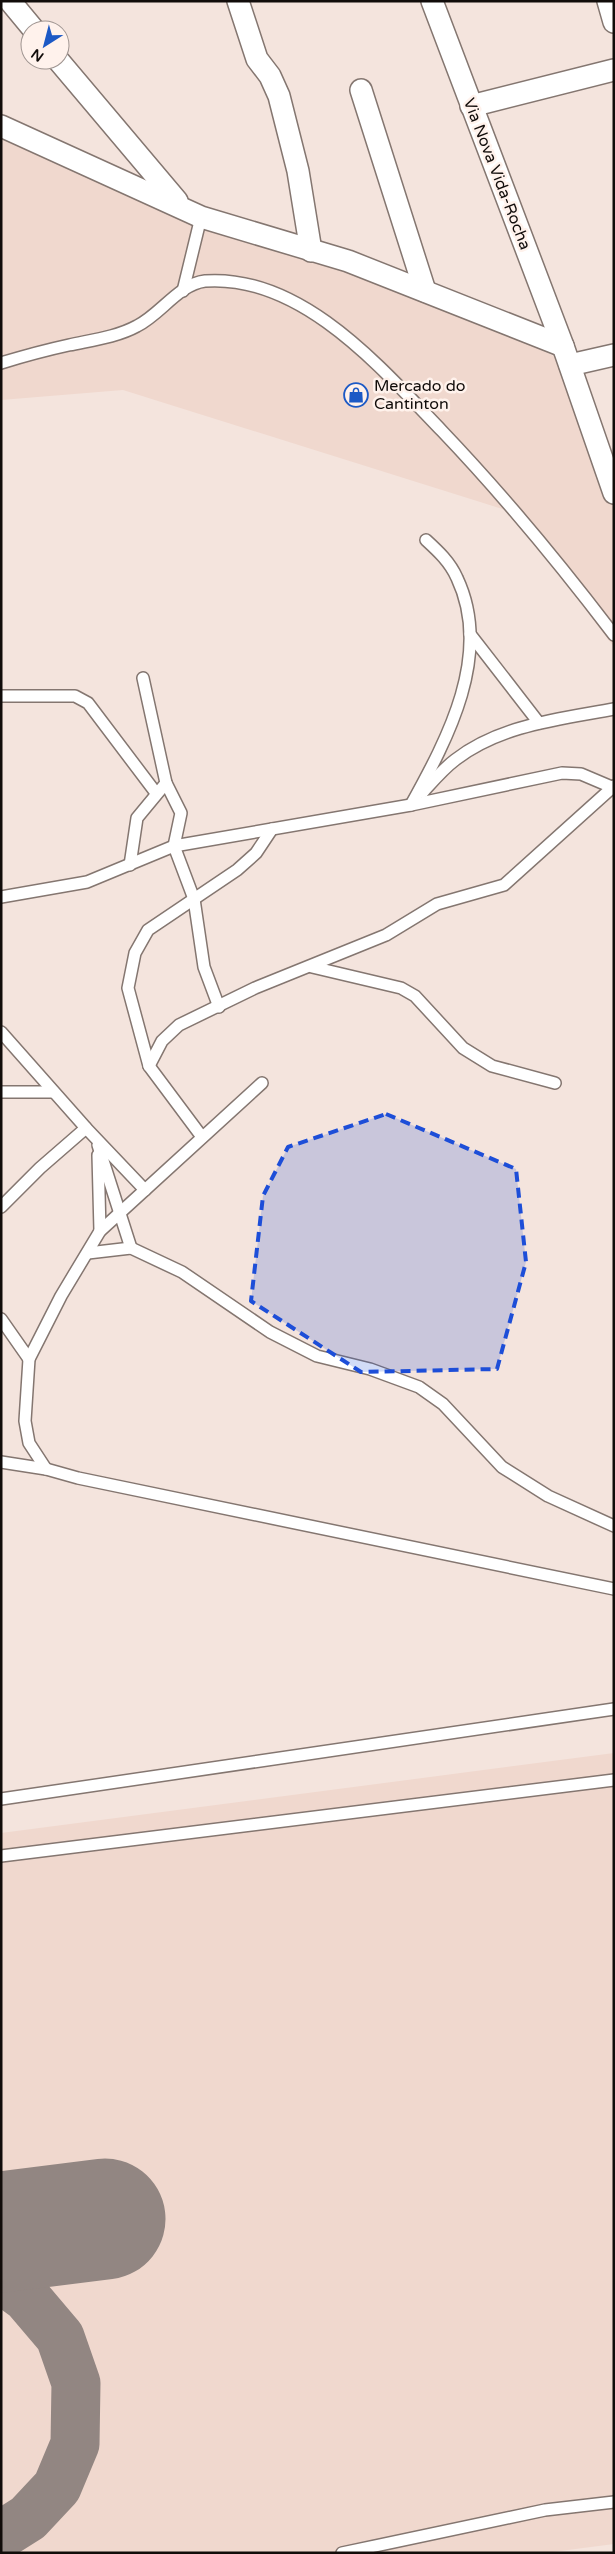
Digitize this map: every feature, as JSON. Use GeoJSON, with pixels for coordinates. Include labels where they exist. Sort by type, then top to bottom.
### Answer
{"type":"FeatureCollection","features":[{"type":"Feature","properties":{"kind":"street"},"geometry":{"type":"LineString","coordinates":[[10,1],[26,20]]}},
{"type":"Feature","properties":{"kind":"street"},"geometry":{"type":"LineString","coordinates":[[238,1],[257,59],[270,76],[279,96],[298,172],[311,251]]}},
{"type":"Feature","properties":{"kind":"street","name":"Via Nova Vida-Rocha"},"geometry":{"type":"LineString","coordinates":[[432,1],[567,356],[614,493]]}},
{"type":"Feature","properties":{"kind":"street"},"geometry":{"type":"LineString","coordinates":[[608,1],[614,22]]}},
{"type":"Feature","properties":{"kind":"street"},"geometry":{"type":"LineString","coordinates":[[66,70],[181,206]]}},
{"type":"Feature","properties":{"kind":"street"},"geometry":{"type":"LineString","coordinates":[[471,106],[614,70]]}},
{"type":"Feature","properties":{"kind":"street"},"geometry":{"type":"LineString","coordinates":[[361,90],[425,291]]}},
{"type":"Feature","properties":{"kind":"street"},"geometry":{"type":"LineString","coordinates":[[1,126],[181,206],[201,217],[348,261],[425,291],[567,356],[614,355]]}},
{"type":"Feature","properties":{"kind":"lane"},"geometry":{"type":"LineString","coordinates":[[183,291],[201,217]]}},
{"type":"Feature","properties":{"kind":"lane"},"geometry":{"type":"LineString","coordinates":[[1,363],[39,352],[110,336],[135,327],[152,318],[183,291],[202,282],[239,283],[272,292],[307,310],[346,336],[384,370],[485,476],[566,572],[614,635]]}},
{"type":"Feature","properties":{"kind":"lane"},"geometry":{"type":"LineString","coordinates":[[411,804],[434,763],[452,725],[466,681],[470,634],[465,601],[457,578],[444,557],[426,540]]}},
{"type":"Feature","properties":{"kind":"lane"},"geometry":{"type":"LineString","coordinates":[[470,634],[539,723]]}},
{"type":"Feature","properties":{"kind":"lane"},"geometry":{"type":"LineString","coordinates":[[143,678],[166,783],[181,813],[174,846],[194,899],[204,967],[219,1007]]}},
{"type":"Feature","properties":{"kind":"lane"},"geometry":{"type":"LineString","coordinates":[[1,696],[75,696],[88,703],[156,793]]}},
{"type":"Feature","properties":{"kind":"lane"},"geometry":{"type":"LineString","coordinates":[[411,804],[456,759],[501,734],[539,723],[614,709]]}},
{"type":"Feature","properties":{"kind":"lane"},"geometry":{"type":"LineString","coordinates":[[1,897],[87,882],[174,846],[411,804],[562,773],[581,774],[613,787],[504,885],[437,904],[386,935],[312,967],[255,988],[179,1025],[162,1041],[149,1066]]}},
{"type":"Feature","properties":{"kind":"lane"},"geometry":{"type":"LineString","coordinates":[[130,865],[137,818],[166,783]]}},
{"type":"Feature","properties":{"kind":"lane"},"geometry":{"type":"LineString","coordinates":[[202,1137],[149,1066],[128,988],[135,953],[148,930],[237,870],[256,853],[272,829]]}},
{"type":"Feature","properties":{"kind":"lane"},"geometry":{"type":"LineString","coordinates":[[312,967],[401,988],[415,996],[463,1048],[492,1066],[555,1083]]}},
{"type":"Feature","properties":{"kind":"lane"},"geometry":{"type":"LineString","coordinates":[[1,1032],[97,1141],[145,1190]]}},
{"type":"Feature","properties":{"kind":"lane"},"geometry":{"type":"LineString","coordinates":[[46,1469],[29,1443],[24,1421],[29,1358],[61,1296],[100,1231],[262,1083]]}},
{"type":"Feature","properties":{"kind":"lane"},"geometry":{"type":"LineString","coordinates":[[1,1092],[53,1092]]}},
{"type":"Feature","properties":{"kind":"lane"},"geometry":{"type":"LineString","coordinates":[[1,1207],[40,1168],[86,1128]]}},
{"type":"Feature","properties":{"kind":"lane"},"geometry":{"type":"LineString","coordinates":[[97,1141],[130,1248]]}},
{"type":"Feature","properties":{"kind":"lane"},"geometry":{"type":"LineString","coordinates":[[97,1141],[100,1231]]}},
{"type":"Feature","properties":{"kind":"lane"},"geometry":{"type":"LineString","coordinates":[[88,1253],[130,1248],[182,1272],[270,1332],[317,1356],[370,1369],[419,1387],[442,1404],[502,1467],[548,1496],[614,1526]]}},
{"type":"Feature","properties":{"kind":"lane"},"geometry":{"type":"LineString","coordinates":[[1,1319],[29,1358]]}},
{"type":"Feature","properties":{"kind":"lane"},"geometry":{"type":"LineString","coordinates":[[1,1462],[46,1469],[98,1482],[614,1589]]}},
{"type":"Feature","properties":{"kind":"lane"},"geometry":{"type":"LineString","coordinates":[[1,1799],[614,1709]]}},
{"type":"Feature","properties":{"kind":"lane"},"geometry":{"type":"LineString","coordinates":[[1,1856],[614,1780]]}},
{"type":"Feature","properties":{"kind":"lane"},"geometry":{"type":"LineString","coordinates":[[342,2553],[545,2510],[614,2502]]}},
{"type":"Feature","properties":{"kind":"highlighted area"},"geometry":{"type":"Polygon","coordinates":[[[386,1114],[516,1169],[526,1262],[497,1369],[361,1372],[251,1301],[263,1196],[288,1147],[386,1114]]]}},
{"type":"Feature","properties":{"kind":"shaded area","name":"Mercado do Cantinton"},"geometry":{"type":"Polygon","coordinates":[[[1,132],[41,143],[541,349],[560,360],[614,505],[614,647],[512,512],[123,390],[1,400],[1,132]]]}},
{"type":"Feature","properties":{"kind":"shaded area"},"geometry":{"type":"Polygon","coordinates":[[[614,1753],[614,2544],[545,2553],[1,2553],[1,1833],[614,1753]]]}},
{"type":"Feature","properties":{"kind":"taxiway"},"geometry":{"type":"LineString","coordinates":[[1,2279],[26,2297],[60,2337],[76,2383],[75,2444],[57,2487],[28,2518],[1,2535]]}},
{"type":"Feature","properties":{"kind":"runway"},"geometry":{"type":"LineString","coordinates":[[1,2232],[105,2219]]}},
{"type":"Feature","properties":{"kind":"place","name":"Mercado do Cantinton"},"geometry":{"type":"Point","coordinates":[356,395]}}]}
